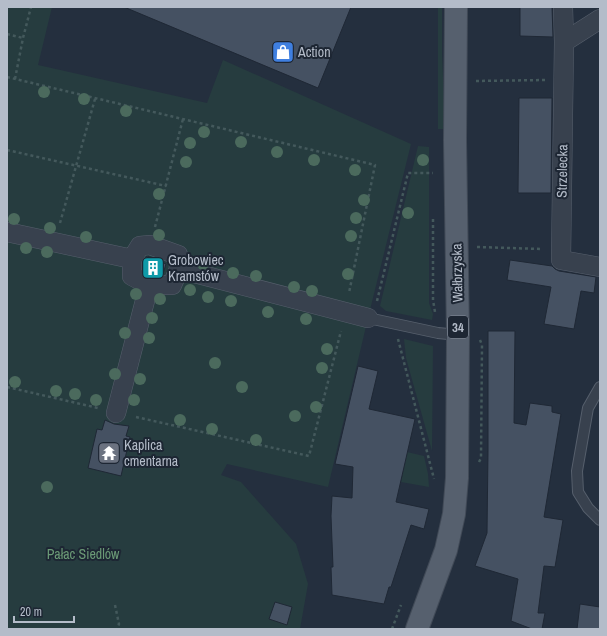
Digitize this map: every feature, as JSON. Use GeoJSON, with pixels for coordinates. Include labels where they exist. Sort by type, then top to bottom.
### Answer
{"type":"FeatureCollection","features":[{"type":"Feature","properties":{"kind":"main road","name":"Wałbrzyska"},"geometry":{"type":"LineString","coordinates":[[417,629],[446,550],[454,514],[457,478],[458,335],[455,140],[456,7]]}},
{"type":"Feature","properties":{"kind":"street","name":"Strzelecka"},"geometry":{"type":"LineString","coordinates":[[560,249],[564,42],[563,7]]}},
{"type":"Feature","properties":{"kind":"street"},"geometry":{"type":"LineString","coordinates":[[564,42],[600,19]]}},
{"type":"Feature","properties":{"kind":"street"},"geometry":{"type":"LineString","coordinates":[[7,232],[132,259]]}},
{"type":"Feature","properties":{"kind":"street"},"geometry":{"type":"LineString","coordinates":[[140,246],[150,246],[178,255],[179,269],[172,284],[149,285],[132,276],[132,259],[140,246]]}},
{"type":"Feature","properties":{"kind":"street"},"geometry":{"type":"LineString","coordinates":[[560,249],[561,260],[600,267]]}},
{"type":"Feature","properties":{"kind":"street"},"geometry":{"type":"LineString","coordinates":[[179,269],[371,313]]}},
{"type":"Feature","properties":{"kind":"street"},"geometry":{"type":"LineString","coordinates":[[116,413],[149,285]]}},
{"type":"Feature","properties":{"kind":"lane"},"geometry":{"type":"LineString","coordinates":[[371,313],[395,324],[438,333],[458,335]]}},
{"type":"Feature","properties":{"kind":"lane"},"geometry":{"type":"LineString","coordinates":[[600,387],[588,408],[577,471],[578,492],[588,508],[600,520]]}},
{"type":"Feature","properties":{"kind":"path"},"geometry":{"type":"LineString","coordinates":[[15,79],[31,7]]}},
{"type":"Feature","properties":{"kind":"path"},"geometry":{"type":"LineString","coordinates":[[7,34],[23,38]]}},
{"type":"Feature","properties":{"kind":"path"},"geometry":{"type":"LineString","coordinates":[[7,77],[183,119],[150,246]]}},
{"type":"Feature","properties":{"kind":"path"},"geometry":{"type":"LineString","coordinates":[[476,81],[563,80]]}},
{"type":"Feature","properties":{"kind":"path"},"geometry":{"type":"LineString","coordinates":[[55,243],[95,99]]}},
{"type":"Feature","properties":{"kind":"path"},"geometry":{"type":"LineString","coordinates":[[7,150],[166,186]]}},
{"type":"Feature","properties":{"kind":"path"},"geometry":{"type":"LineString","coordinates":[[371,313],[408,173],[434,174]]}},
{"type":"Feature","properties":{"kind":"path"},"geometry":{"type":"LineString","coordinates":[[476,247],[560,249]]}},
{"type":"Feature","properties":{"kind":"path"},"geometry":{"type":"LineString","coordinates":[[395,324],[402,357],[435,481]]}},
{"type":"Feature","properties":{"kind":"path"},"geometry":{"type":"LineString","coordinates":[[7,387],[116,413]]}},
{"type":"Feature","properties":{"kind":"path"},"geometry":{"type":"LineString","coordinates":[[115,605],[119,624],[117,629]]}},
{"type":"Feature","properties":{"kind":"green space","name":"Pałac Siedlów"},"geometry":{"type":"Polygon","coordinates":[[[7,7],[52,7],[38,65],[207,103],[223,60],[411,144],[328,487],[227,464],[221,475],[241,482],[296,544],[308,584],[300,629],[7,629],[7,7]]]}},
{"type":"Feature","properties":{"kind":"green space"},"geometry":{"type":"Polygon","coordinates":[[[438,7],[442,7],[445,129],[438,129],[438,7]]]}},
{"type":"Feature","properties":{"kind":"green space"},"geometry":{"type":"Polygon","coordinates":[[[418,146],[429,147],[429,303],[433,314],[432,320],[386,311],[380,306],[418,146]]]}},
{"type":"Feature","properties":{"kind":"green space"},"geometry":{"type":"Polygon","coordinates":[[[404,339],[433,346],[432,451],[406,358],[404,339]]]}},
{"type":"Feature","properties":{"kind":"green space"},"geometry":{"type":"Polygon","coordinates":[[[407,452],[424,456],[429,487],[401,482],[407,452]]]}},
{"type":"Feature","properties":{"kind":"building","name":"Action"},"geometry":{"type":"Polygon","coordinates":[[[124,7],[351,7],[318,88],[124,7]]]}},
{"type":"Feature","properties":{"kind":"building"},"geometry":{"type":"Polygon","coordinates":[[[520,7],[552,7],[553,37],[520,36],[520,7]]]}},
{"type":"Feature","properties":{"kind":"building"},"geometry":{"type":"Polygon","coordinates":[[[519,98],[552,98],[551,193],[518,193],[519,98]]]}},
{"type":"Feature","properties":{"kind":"building","name":"Grobowiec Kramstów"},"geometry":{"type":"Polygon","coordinates":[[[147,256],[166,264],[163,274],[152,274],[143,269],[143,262],[147,256]]]}},
{"type":"Feature","properties":{"kind":"building"},"geometry":{"type":"Polygon","coordinates":[[[510,260],[552,266],[559,271],[596,277],[594,293],[581,291],[574,329],[544,324],[551,287],[507,280],[510,260]]]}},
{"type":"Feature","properties":{"kind":"building"},"geometry":{"type":"Polygon","coordinates":[[[488,331],[515,331],[514,423],[526,425],[530,403],[552,406],[552,412],[561,414],[544,517],[563,520],[555,567],[544,566],[538,613],[545,613],[542,629],[532,629],[511,621],[518,579],[475,566],[487,533],[488,331]]]}},
{"type":"Feature","properties":{"kind":"building"},"geometry":{"type":"Polygon","coordinates":[[[358,366],[378,371],[369,409],[415,419],[396,502],[429,509],[424,529],[411,525],[384,604],[332,595],[332,496],[352,498],[353,467],[335,464],[358,366]]]}},
{"type":"Feature","properties":{"kind":"building","name":"Kaplica cmentarna"},"geometry":{"type":"Polygon","coordinates":[[[105,420],[114,424],[129,426],[126,436],[130,437],[121,476],[88,468],[97,429],[102,430],[105,420]]]}},
{"type":"Feature","properties":{"kind":"building"},"geometry":{"type":"Polygon","coordinates":[[[275,602],[292,607],[287,625],[269,619],[275,602]]]}},
{"type":"Feature","properties":{"kind":"building"},"geometry":{"type":"Polygon","coordinates":[[[580,604],[600,607],[600,629],[577,629],[580,604]]]}},
{"type":"Feature","properties":{"kind":"place","name":"Action"},"geometry":{"type":"Point","coordinates":[283,52]}},
{"type":"Feature","properties":{"kind":"place","name":"Grobowiec Kramstów"},"geometry":{"type":"Point","coordinates":[153,268]}},
{"type":"Feature","properties":{"kind":"place","name":"Kaplica cmentarna"},"geometry":{"type":"Point","coordinates":[109,453]}}]}
